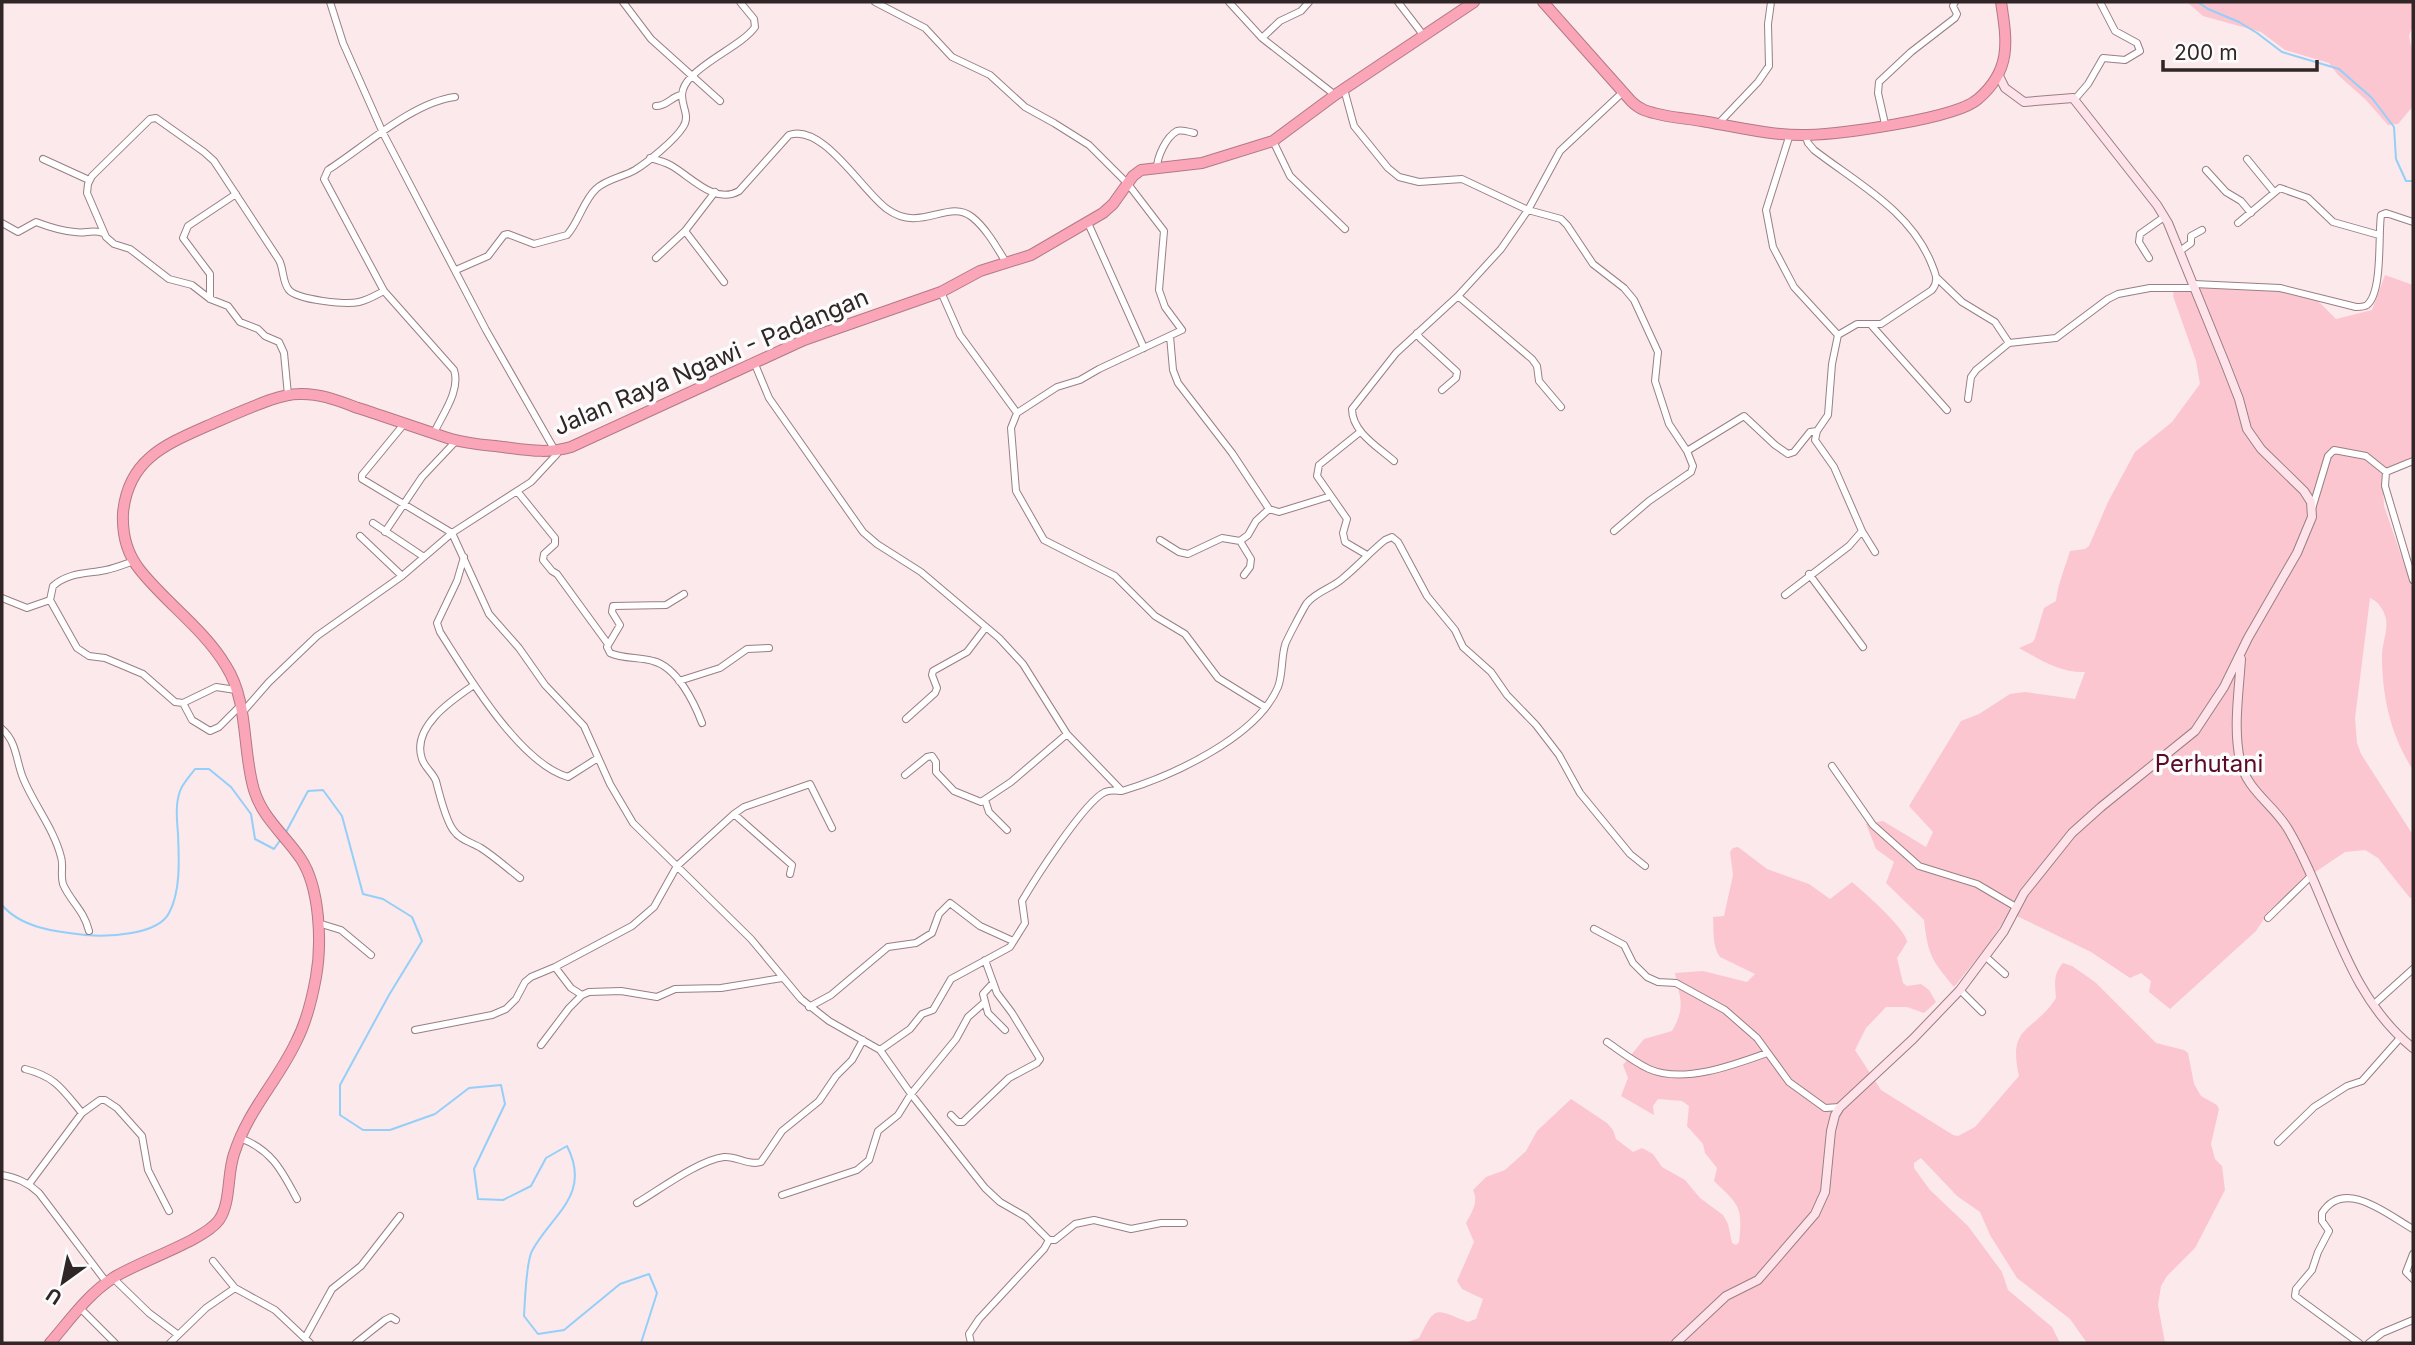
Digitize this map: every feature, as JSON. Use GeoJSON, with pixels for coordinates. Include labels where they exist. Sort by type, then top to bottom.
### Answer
{"type":"FeatureCollection","features":[{"type":"Feature","properties":{"kind":"highway","name":"Jalan Raya Ngawi - Padangan"},"geometry":{"type":"LineString","coordinates":[[50,1343],[91,1295],[110,1280],[203,1233],[218,1222],[226,1200],[232,1158],[240,1138],[252,1111],[298,1039],[316,978],[318,923],[306,868],[273,826],[254,790],[237,690],[221,659],[134,561],[126,544],[123,516],[129,488],[145,461],[185,436],[232,415],[288,395],[307,394],[325,397],[456,441],[534,452],[557,451],[831,330],[941,292],[980,271],[1031,256],[1088,223],[1113,204],[1141,170],[1202,163],[1273,141],[1340,92],[1474,2]]}},
{"type":"Feature","properties":{"kind":"highway"},"geometry":{"type":"LineString","coordinates":[[1549,3],[1623,92],[1644,110],[1718,124],[1805,135],[1959,111],[1978,100],[1998,74],[2005,59],[2007,43],[2001,2]]}},
{"type":"Feature","properties":{"kind":"street"},"geometry":{"type":"LineString","coordinates":[[183,703],[192,720],[210,731],[219,727],[241,710],[317,636],[402,576],[452,533],[538,477],[554,459],[557,451],[486,330],[383,133],[343,43],[330,2]]}},
{"type":"Feature","properties":{"kind":"street"},"geometry":{"type":"LineString","coordinates":[[623,2],[651,39],[720,102]]}},
{"type":"Feature","properties":{"kind":"street"},"geometry":{"type":"LineString","coordinates":[[456,270],[488,256],[508,234],[534,244],[567,235],[595,189],[634,171],[650,158],[685,123],[681,95],[684,86],[714,57],[749,35],[755,27],[754,19],[740,2]]}},
{"type":"Feature","properties":{"kind":"street"},"geometry":{"type":"LineString","coordinates":[[875,2],[919,24],[930,32],[952,57],[990,75],[1025,107],[1088,145],[1128,184],[1164,231],[1159,289],[1165,307],[1182,330],[1080,380],[1057,387],[1017,414],[1011,428],[1016,491],[1044,540],[1053,547],[1080,557],[1115,576],[1155,617],[1185,634],[1218,678],[1265,707]]}},
{"type":"Feature","properties":{"kind":"street"},"geometry":{"type":"LineString","coordinates":[[1229,2],[1262,38],[1340,92],[1354,126],[1394,174],[1411,181],[1456,178],[1467,180],[1528,210],[1564,222],[1593,264],[1624,288],[1634,300],[1658,352],[1655,381],[1669,424],[1687,451],[1693,466],[1691,472],[1649,501],[1614,531]]}},
{"type":"Feature","properties":{"kind":"street"},"geometry":{"type":"LineString","coordinates":[[1262,38],[1280,21],[1301,11],[1309,2]]}},
{"type":"Feature","properties":{"kind":"street"},"geometry":{"type":"LineString","coordinates":[[1398,2],[1424,36]]}},
{"type":"Feature","properties":{"kind":"street"},"geometry":{"type":"LineString","coordinates":[[1718,124],[1758,82],[1769,66],[1768,24],[1771,2]]}},
{"type":"Feature","properties":{"kind":"street"},"geometry":{"type":"LineString","coordinates":[[1885,124],[1878,82],[1955,18],[1955,2]]}},
{"type":"Feature","properties":{"kind":"street"},"geometry":{"type":"LineString","coordinates":[[2075,99],[2088,84],[2103,58],[2124,60],[2140,51],[2140,45],[2115,31],[2100,2]]}},
{"type":"Feature","properties":{"kind":"street"},"geometry":{"type":"LineString","coordinates":[[1998,74],[2005,88],[2024,102],[2069,96],[2075,99],[2164,217],[2239,398],[2247,429],[2261,449],[2304,491],[2311,502],[2312,510]]}},
{"type":"Feature","properties":{"kind":"street"},"geometry":{"type":"LineString","coordinates":[[1394,461],[1360,432],[1352,409],[1391,359],[1458,296],[1501,249],[1528,210],[1560,151],[1623,92]]}},
{"type":"Feature","properties":{"kind":"street"},"geometry":{"type":"LineString","coordinates":[[656,106],[662,106],[681,95]]}},
{"type":"Feature","properties":{"kind":"street"},"geometry":{"type":"LineString","coordinates":[[434,433],[455,388],[456,374],[384,291],[324,179],[328,170],[426,105],[455,97]]}},
{"type":"Feature","properties":{"kind":"street"},"geometry":{"type":"LineString","coordinates":[[288,395],[284,353],[279,342],[265,336],[258,329],[243,325],[228,306],[210,299],[192,285],[178,283],[164,276],[134,252],[114,244],[103,233],[87,193],[89,180],[152,118],[204,152],[236,194],[279,260],[287,287],[294,295],[351,303],[367,300],[384,291]]}},
{"type":"Feature","properties":{"kind":"street"},"geometry":{"type":"LineString","coordinates":[[1157,168],[1161,153],[1174,133],[1182,130],[1194,133]]}},
{"type":"Feature","properties":{"kind":"street"},"geometry":{"type":"LineString","coordinates":[[650,158],[674,167],[699,187],[715,192],[735,193],[789,135],[798,132],[826,145],[877,201],[902,218],[916,220],[960,210],[972,216],[985,230],[1007,264]]}},
{"type":"Feature","properties":{"kind":"street"},"geometry":{"type":"LineString","coordinates":[[1790,134],[1767,205],[1773,247],[1794,287],[1838,335]]}},
{"type":"Feature","properties":{"kind":"street"},"geometry":{"type":"LineString","coordinates":[[1805,135],[1814,150],[1886,202],[1913,231],[1926,251],[1937,278],[1962,302],[1995,322],[2009,343]]}},
{"type":"Feature","properties":{"kind":"street"},"geometry":{"type":"LineString","coordinates":[[1273,141],[1290,176],[1345,229]]}},
{"type":"Feature","properties":{"kind":"street"},"geometry":{"type":"LineString","coordinates":[[43,159],[89,180]]}},
{"type":"Feature","properties":{"kind":"street"},"geometry":{"type":"LineString","coordinates":[[2247,159],[2274,192]]}},
{"type":"Feature","properties":{"kind":"street"},"geometry":{"type":"LineString","coordinates":[[2206,170],[2251,213]]}},
{"type":"Feature","properties":{"kind":"street"},"geometry":{"type":"LineString","coordinates":[[2238,223],[2280,188],[2305,196],[2333,222],[2379,235]]}},
{"type":"Feature","properties":{"kind":"street"},"geometry":{"type":"LineString","coordinates":[[656,258],[685,231],[715,192]]}},
{"type":"Feature","properties":{"kind":"street"},"geometry":{"type":"LineString","coordinates":[[210,299],[210,274],[183,236],[188,226],[236,194]]}},
{"type":"Feature","properties":{"kind":"street"},"geometry":{"type":"LineString","coordinates":[[1968,399],[1971,377],[1976,369],[2009,343],[2056,338],[2113,296],[2150,288],[2280,288],[2356,307],[2365,306],[2370,302],[2379,273],[2382,214],[2413,222]]}},
{"type":"Feature","properties":{"kind":"street"},"geometry":{"type":"LineString","coordinates":[[2150,258],[2139,242],[2140,234],[2164,217]]}},
{"type":"Feature","properties":{"kind":"street"},"geometry":{"type":"LineString","coordinates":[[2,223],[19,232],[36,222],[53,229],[103,233]]}},
{"type":"Feature","properties":{"kind":"street"},"geometry":{"type":"LineString","coordinates":[[1088,223],[1144,348]]}},
{"type":"Feature","properties":{"kind":"street"},"geometry":{"type":"LineString","coordinates":[[2180,251],[2191,243],[2191,236],[2202,230]]}},
{"type":"Feature","properties":{"kind":"street"},"geometry":{"type":"LineString","coordinates":[[685,231],[724,282]]}},
{"type":"Feature","properties":{"kind":"street"},"geometry":{"type":"LineString","coordinates":[[1875,552],[1862,531],[1834,467],[1815,437],[1828,415],[1832,364],[1838,335],[1857,324],[1872,326],[1884,322],[1932,290],[1937,278]]}},
{"type":"Feature","properties":{"kind":"street"},"geometry":{"type":"LineString","coordinates":[[941,292],[960,335],[1017,414]]}},
{"type":"Feature","properties":{"kind":"street"},"geometry":{"type":"LineString","coordinates":[[1458,296],[1532,359],[1537,366],[1539,381],[1561,407]]}},
{"type":"Feature","properties":{"kind":"street"},"geometry":{"type":"LineString","coordinates":[[1872,326],[1947,410]]}},
{"type":"Feature","properties":{"kind":"street"},"geometry":{"type":"LineString","coordinates":[[1417,333],[1457,372],[1456,378],[1442,390]]}},
{"type":"Feature","properties":{"kind":"street"},"geometry":{"type":"LineString","coordinates":[[1170,336],[1173,370],[1178,383],[1232,453],[1269,509],[1279,512],[1331,496]]}},
{"type":"Feature","properties":{"kind":"street"},"geometry":{"type":"LineString","coordinates":[[754,362],[769,398],[863,532],[921,572],[986,626],[1023,664],[1068,734],[1122,791]]}},
{"type":"Feature","properties":{"kind":"street"},"geometry":{"type":"LineString","coordinates":[[1687,451],[1744,416],[1788,454],[1794,452],[1810,432],[1817,431]]}},
{"type":"Feature","properties":{"kind":"street"},"geometry":{"type":"LineString","coordinates":[[404,424],[361,477],[452,533],[493,620],[519,648],[545,685],[584,726],[629,818],[751,939],[808,1007],[880,1049],[911,1094],[985,1188],[1000,1202],[1026,1217],[1049,1240],[1055,1240],[1075,1224],[1094,1220],[1131,1228],[1161,1223],[1184,1223]]}},
{"type":"Feature","properties":{"kind":"street"},"geometry":{"type":"LineString","coordinates":[[1360,432],[1319,465],[1317,476],[1347,519],[1343,533],[1345,542],[1367,555]]}},
{"type":"Feature","properties":{"kind":"street"},"geometry":{"type":"LineString","coordinates":[[385,532],[429,469],[456,441]]}},
{"type":"Feature","properties":{"kind":"street"},"geometry":{"type":"LineString","coordinates":[[1676,1343],[1726,1296],[1758,1280],[1815,1213],[1825,1192],[1831,1131],[1840,1107],[1913,1039],[1960,990],[2004,931],[2024,892],[2072,833],[2195,732],[2224,687],[2248,638],[2297,554],[2310,523],[2328,456],[2332,451],[2366,456],[2386,472]]}},
{"type":"Feature","properties":{"kind":"street"},"geometry":{"type":"LineString","coordinates":[[2386,472],[2413,461]]}},
{"type":"Feature","properties":{"kind":"street"},"geometry":{"type":"LineString","coordinates":[[2386,472],[2385,486],[2413,580]]}},
{"type":"Feature","properties":{"kind":"street"},"geometry":{"type":"LineString","coordinates":[[517,491],[555,538],[555,544],[544,554],[543,560],[557,574],[608,643]]}},
{"type":"Feature","properties":{"kind":"street"},"geometry":{"type":"LineString","coordinates":[[1160,540],[1179,552],[1188,554],[1222,538],[1240,541],[1269,509]]}},
{"type":"Feature","properties":{"kind":"street"},"geometry":{"type":"LineString","coordinates":[[373,523],[424,557]]}},
{"type":"Feature","properties":{"kind":"street"},"geometry":{"type":"LineString","coordinates":[[1785,595],[1849,546],[1862,531]]}},
{"type":"Feature","properties":{"kind":"street"},"geometry":{"type":"LineString","coordinates":[[360,536],[402,576]]}},
{"type":"Feature","properties":{"kind":"street"},"geometry":{"type":"LineString","coordinates":[[880,1049],[910,1029],[922,1014],[933,1010],[951,979],[1008,949],[1025,923],[1022,901],[1069,831],[1102,794],[1122,791],[1160,777],[1224,744],[1244,730],[1265,707],[1280,679],[1286,640],[1298,624],[1305,606],[1341,580],[1389,537],[1398,542],[1427,596],[1455,630],[1463,647],[1491,672],[1507,695],[1536,725],[1559,755],[1580,793],[1625,848],[1645,866]]}},
{"type":"Feature","properties":{"kind":"street"},"geometry":{"type":"LineString","coordinates":[[1240,541],[1251,559],[1250,567],[1244,575]]}},
{"type":"Feature","properties":{"kind":"street"},"geometry":{"type":"LineString","coordinates":[[464,557],[457,581],[437,623],[474,685],[499,719],[545,766],[568,777],[598,758]]}},
{"type":"Feature","properties":{"kind":"street"},"geometry":{"type":"LineString","coordinates":[[134,561],[111,569],[83,572],[67,577],[53,586],[50,600],[72,643],[79,651],[91,657],[105,658],[143,674],[172,700],[183,703],[216,687],[237,690]]}},
{"type":"Feature","properties":{"kind":"street"},"geometry":{"type":"LineString","coordinates":[[1809,574],[1863,647]]}},
{"type":"Feature","properties":{"kind":"street"},"geometry":{"type":"LineString","coordinates":[[684,594],[666,605],[613,606],[611,610],[620,625],[608,643],[608,650],[613,654],[657,662],[679,681],[692,699],[702,723]]}},
{"type":"Feature","properties":{"kind":"street"},"geometry":{"type":"LineString","coordinates":[[2,598],[27,608],[50,600]]}},
{"type":"Feature","properties":{"kind":"street"},"geometry":{"type":"LineString","coordinates":[[906,719],[935,693],[937,688],[933,671],[967,652],[986,626]]}},
{"type":"Feature","properties":{"kind":"street"},"geometry":{"type":"LineString","coordinates":[[679,681],[720,668],[747,649],[769,648]]}},
{"type":"Feature","properties":{"kind":"street"},"geometry":{"type":"LineString","coordinates":[[2242,653],[2238,707],[2242,766],[2258,794],[2287,828],[2311,876],[2347,961],[2373,1006],[2400,1038],[2413,1048]]}},
{"type":"Feature","properties":{"kind":"street"},"geometry":{"type":"LineString","coordinates":[[474,685],[444,705],[433,718],[421,743],[420,754],[425,767],[435,779],[437,791],[455,832],[485,850],[520,878]]}},
{"type":"Feature","properties":{"kind":"street"},"geometry":{"type":"LineString","coordinates":[[2,729],[13,743],[23,778],[53,835],[61,856],[64,887],[86,919],[89,931]]}},
{"type":"Feature","properties":{"kind":"street"},"geometry":{"type":"LineString","coordinates":[[905,775],[932,756],[936,762],[936,772],[954,791],[970,796],[978,802],[1011,782],[1068,734]]}},
{"type":"Feature","properties":{"kind":"street"},"geometry":{"type":"LineString","coordinates":[[1832,766],[1873,825],[1919,866],[1977,884],[2016,907]]}},
{"type":"Feature","properties":{"kind":"street"},"geometry":{"type":"LineString","coordinates":[[415,1030],[492,1015],[510,1006],[527,979],[555,968],[632,926],[653,907],[677,866],[744,807],[810,784],[832,828]]}},
{"type":"Feature","properties":{"kind":"street"},"geometry":{"type":"LineString","coordinates":[[985,800],[989,812],[1007,830]]}},
{"type":"Feature","properties":{"kind":"street"},"geometry":{"type":"LineString","coordinates":[[734,814],[789,860],[792,865],[790,874]]}},
{"type":"Feature","properties":{"kind":"street"},"geometry":{"type":"LineString","coordinates":[[2268,918],[2311,876]]}},
{"type":"Feature","properties":{"kind":"street"},"geometry":{"type":"LineString","coordinates":[[808,1007],[831,995],[888,947],[916,943],[932,933],[939,914],[950,903],[980,926],[1013,941]]}},
{"type":"Feature","properties":{"kind":"street"},"geometry":{"type":"LineString","coordinates":[[318,923],[341,930],[371,955]]}},
{"type":"Feature","properties":{"kind":"street"},"geometry":{"type":"LineString","coordinates":[[1594,929],[1624,945],[1633,963],[1647,976],[1658,982],[1676,983],[1725,1010],[1757,1038],[1785,1078],[1828,1109],[1840,1107]]}},
{"type":"Feature","properties":{"kind":"street"},"geometry":{"type":"LineString","coordinates":[[1986,957],[2005,974]]}},
{"type":"Feature","properties":{"kind":"street"},"geometry":{"type":"LineString","coordinates":[[951,1115],[958,1122],[963,1122],[1009,1078],[1040,1061],[1039,1055],[999,996],[985,960]]}},
{"type":"Feature","properties":{"kind":"street"},"geometry":{"type":"LineString","coordinates":[[555,968],[571,988],[582,995]]}},
{"type":"Feature","properties":{"kind":"street"},"geometry":{"type":"LineString","coordinates":[[2373,1006],[2413,969]]}},
{"type":"Feature","properties":{"kind":"street"},"geometry":{"type":"LineString","coordinates":[[541,1045],[582,995],[596,991],[621,991],[657,997],[675,989],[721,988],[782,978]]}},
{"type":"Feature","properties":{"kind":"street"},"geometry":{"type":"LineString","coordinates":[[993,983],[983,992],[985,1002],[988,1013],[1005,1030]]}},
{"type":"Feature","properties":{"kind":"street"},"geometry":{"type":"LineString","coordinates":[[1960,990],[1982,1012]]}},
{"type":"Feature","properties":{"kind":"street"},"geometry":{"type":"LineString","coordinates":[[782,1195],[865,1165],[872,1155],[878,1131],[895,1119],[911,1094],[956,1039],[968,1017],[985,1002]]}},
{"type":"Feature","properties":{"kind":"street"},"geometry":{"type":"LineString","coordinates":[[2278,1142],[2314,1107],[2347,1086],[2362,1081],[2400,1038]]}},
{"type":"Feature","properties":{"kind":"street"},"geometry":{"type":"LineString","coordinates":[[637,1203],[694,1168],[722,1158],[754,1164],[761,1162],[782,1130],[819,1101],[852,1060],[863,1040]]}},
{"type":"Feature","properties":{"kind":"street"},"geometry":{"type":"LineString","coordinates":[[1607,1042],[1650,1070],[1671,1073],[1730,1067],[1768,1053]]}},
{"type":"Feature","properties":{"kind":"street"},"geometry":{"type":"LineString","coordinates":[[24,1069],[43,1073],[52,1079],[82,1113]]}},
{"type":"Feature","properties":{"kind":"street"},"geometry":{"type":"LineString","coordinates":[[29,1184],[82,1113],[100,1100],[105,1100],[138,1129],[142,1136],[148,1170],[169,1212]]}},
{"type":"Feature","properties":{"kind":"street"},"geometry":{"type":"LineString","coordinates":[[240,1138],[262,1149],[277,1164],[297,1199]]}},
{"type":"Feature","properties":{"kind":"street"},"geometry":{"type":"LineString","coordinates":[[2,1175],[29,1184],[110,1280],[177,1334]]}},
{"type":"Feature","properties":{"kind":"street"},"geometry":{"type":"LineString","coordinates":[[2359,1343],[2295,1296],[2296,1289],[2312,1270],[2329,1231],[2322,1221],[2322,1213],[2334,1202],[2363,1199],[2413,1229]]}},
{"type":"Feature","properties":{"kind":"street"},"geometry":{"type":"LineString","coordinates":[[214,1261],[235,1288],[275,1310],[307,1340],[332,1289],[361,1266],[400,1216]]}},
{"type":"Feature","properties":{"kind":"street"},"geometry":{"type":"LineString","coordinates":[[971,1343],[969,1334],[979,1319],[1044,1249],[1049,1240]]}},
{"type":"Feature","properties":{"kind":"street"},"geometry":{"type":"LineString","coordinates":[[2413,1254],[2406,1272],[2413,1279]]}},
{"type":"Feature","properties":{"kind":"street"},"geometry":{"type":"LineString","coordinates":[[170,1343],[206,1308],[235,1288]]}},
{"type":"Feature","properties":{"kind":"street"},"geometry":{"type":"LineString","coordinates":[[80,1308],[115,1343]]}},
{"type":"Feature","properties":{"kind":"street"},"geometry":{"type":"LineString","coordinates":[[356,1343],[384,1320],[391,1317],[396,1320]]}},
{"type":"Feature","properties":{"kind":"street"},"geometry":{"type":"LineString","coordinates":[[2369,1343],[2382,1333],[2413,1320]]}},
{"type":"Feature","properties":{"kind":"green space"},"geometry":{"type":"Polygon","coordinates":[[[2187,2],[2413,2],[2413,25],[2409,36],[2413,55],[2413,106],[2398,124],[2388,125],[2329,63],[2285,50],[2261,32],[2203,16],[2187,2]]]}},
{"type":"Feature","properties":{"kind":"green space","name":"Perhutani"},"geometry":{"type":"Polygon","coordinates":[[[2385,275],[2413,285],[2413,456],[2382,473],[2384,506],[2413,590],[2413,770],[2399,744],[2386,701],[2382,656],[2386,619],[2380,606],[2370,598],[2355,718],[2357,743],[2361,754],[2413,835],[2413,897],[2410,898],[2378,858],[2365,850],[2345,852],[2299,883],[2269,911],[2256,931],[2170,1009],[2149,992],[2151,981],[2141,973],[2130,978],[2091,952],[2019,917],[2008,915],[1954,987],[1932,957],[1924,920],[1886,883],[1894,862],[1876,849],[1866,824],[1883,821],[1926,847],[1933,832],[1909,806],[1961,721],[1979,714],[2010,694],[2025,692],[2075,699],[2085,672],[2059,668],[2019,648],[2033,642],[2044,608],[2056,601],[2070,551],[2089,546],[2108,502],[2135,452],[2172,422],[2200,384],[2196,361],[2173,296],[2174,290],[2209,287],[2270,289],[2316,299],[2336,319],[2372,310],[2385,275]]]}},
{"type":"Feature","properties":{"kind":"green space"},"geometry":{"type":"Polygon","coordinates":[[[1738,847],[1767,869],[1809,884],[1830,899],[1852,882],[1900,929],[1907,942],[1897,958],[1903,983],[1907,986],[1921,984],[1929,990],[1936,1002],[1924,1013],[1907,1007],[1886,1007],[1866,1028],[1855,1050],[1881,1090],[1953,1135],[1958,1136],[1975,1127],[2019,1076],[2016,1059],[2020,1038],[2056,998],[2056,975],[2063,963],[2095,982],[2156,1043],[2188,1053],[2194,1084],[2201,1096],[2219,1109],[2211,1144],[2215,1159],[2222,1166],[2225,1190],[2195,1248],[2167,1276],[2161,1286],[2158,1305],[2165,1343],[2087,1343],[2070,1319],[2017,1278],[1990,1235],[1980,1212],[1957,1196],[1921,1158],[1914,1163],[1914,1168],[1930,1190],[1968,1226],[2002,1272],[2008,1290],[2052,1327],[2060,1343],[1405,1343],[1419,1338],[1429,1319],[1438,1312],[1468,1322],[1476,1319],[1483,1299],[1462,1289],[1457,1281],[1474,1242],[1466,1223],[1475,1203],[1473,1190],[1486,1177],[1505,1170],[1526,1151],[1537,1131],[1571,1099],[1607,1123],[1616,1139],[1633,1152],[1642,1148],[1653,1154],[1662,1167],[1685,1180],[1700,1198],[1723,1215],[1732,1243],[1736,1245],[1739,1242],[1740,1221],[1737,1207],[1714,1181],[1717,1168],[1705,1153],[1703,1144],[1687,1126],[1689,1106],[1682,1101],[1658,1099],[1653,1106],[1654,1115],[1621,1096],[1628,1078],[1623,1065],[1644,1039],[1672,1031],[1676,1023],[1681,1003],[1675,973],[1703,971],[1747,982],[1755,974],[1720,957],[1715,943],[1713,917],[1724,916],[1733,875],[1730,852],[1738,847]]]}},
{"type":"Feature","properties":{"kind":"waterway"},"geometry":{"type":"LineString","coordinates":[[2198,2],[2239,22],[2282,52],[2339,69],[2372,98],[2394,127],[2396,159],[2406,181],[2413,181]]}},
{"type":"Feature","properties":{"kind":"waterway"},"geometry":{"type":"LineString","coordinates":[[2,905],[29,924],[85,935],[132,933],[163,920],[176,895],[179,853],[178,796],[195,769],[209,769],[231,787],[251,814],[255,839],[274,849],[281,839]]}},
{"type":"Feature","properties":{"kind":"waterway"},"geometry":{"type":"LineString","coordinates":[[286,832],[308,791],[323,790],[342,816],[363,894],[383,899],[412,917],[422,941],[340,1085],[340,1115],[363,1130],[390,1130],[435,1114],[469,1088],[501,1085],[505,1104],[474,1169],[478,1199],[503,1200],[531,1186],[546,1158],[567,1146],[575,1178],[566,1203],[530,1256],[524,1316],[538,1334],[564,1330],[620,1284],[649,1274],[657,1293],[641,1343]]}}]}
